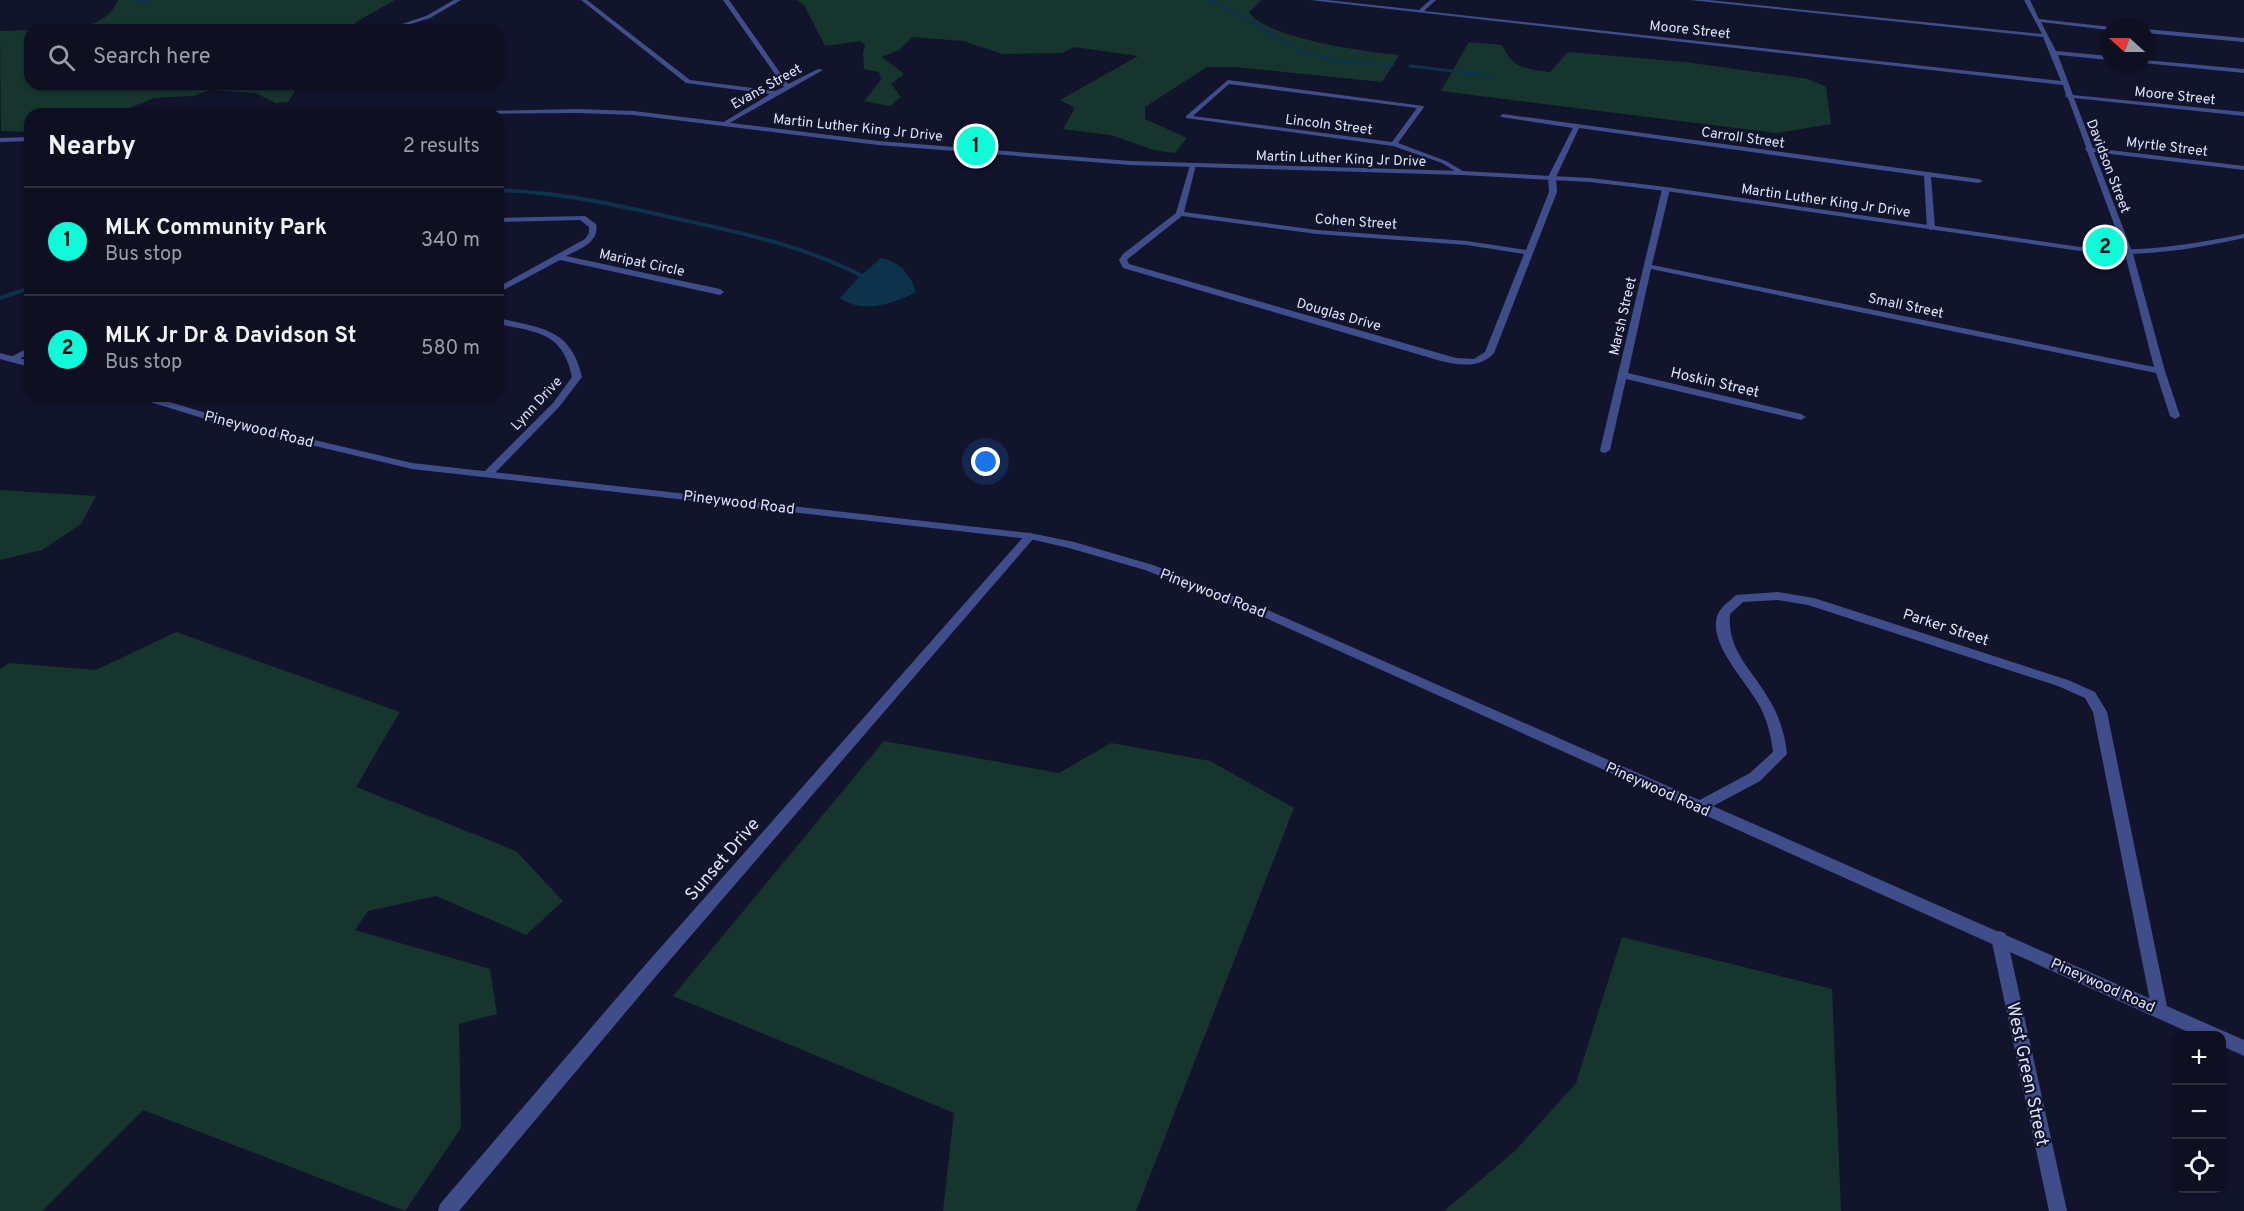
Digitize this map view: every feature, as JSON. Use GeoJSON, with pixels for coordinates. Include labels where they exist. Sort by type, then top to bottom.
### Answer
{"type":"FeatureCollection","features":[{"type":"Feature","properties":{"kind":"street"},"geometry":{"type":"LineString","coordinates":[[406,24],[428,17],[458,0]]}},
{"type":"Feature","properties":{"kind":"street"},"geometry":{"type":"LineString","coordinates":[[584,0],[688,82],[776,93]]}},
{"type":"Feature","properties":{"kind":"street"},"geometry":{"type":"LineString","coordinates":[[726,0],[787,87]]}},
{"type":"Feature","properties":{"kind":"street","name":"Moore Street"},"geometry":{"type":"LineString","coordinates":[[1313,0],[2063,83]]}},
{"type":"Feature","properties":{"kind":"street"},"geometry":{"type":"LineString","coordinates":[[1421,12],[1433,0]]}},
{"type":"Feature","properties":{"kind":"street"},"geometry":{"type":"LineString","coordinates":[[1693,0],[2045,36]]}},
{"type":"Feature","properties":{"kind":"street","name":"Davidson Street"},"geometry":{"type":"LineString","coordinates":[[2027,0],[2054,53],[2063,83],[2129,254],[2160,371],[2175,416]]}},
{"type":"Feature","properties":{"kind":"street"},"geometry":{"type":"LineString","coordinates":[[2037,20],[2100,27]]}},
{"type":"Feature","properties":{"kind":"street"},"geometry":{"type":"LineString","coordinates":[[2154,32],[2244,40]]}},
{"type":"Feature","properties":{"kind":"street"},"geometry":{"type":"LineString","coordinates":[[2054,53],[2100,57]]}},
{"type":"Feature","properties":{"kind":"street"},"geometry":{"type":"LineString","coordinates":[[2154,63],[2244,71]]}},
{"type":"Feature","properties":{"kind":"street","name":"Evans Street"},"geometry":{"type":"LineString","coordinates":[[724,124],[820,70]]}},
{"type":"Feature","properties":{"kind":"street","name":"Lincoln Street"},"geometry":{"type":"LineString","coordinates":[[1394,144],[1421,107],[1228,81],[1188,117],[1394,144],[1444,162],[1462,173]]}},
{"type":"Feature","properties":{"kind":"street","name":"Moore Street"},"geometry":{"type":"LineString","coordinates":[[2068,96],[2244,114]]}},
{"type":"Feature","properties":{"kind":"street","name":"Martin Luther King Jr Drive"},"geometry":{"type":"LineString","coordinates":[[504,113],[634,113],[878,143],[1131,163],[1552,177],[1666,189],[2094,251],[2129,254],[2182,249],[2244,236]]}},
{"type":"Feature","properties":{"kind":"street","name":"Carroll Street"},"geometry":{"type":"LineString","coordinates":[[1503,116],[1979,181]]}},
{"type":"Feature","properties":{"kind":"street","name":"Douglas Drive"},"geometry":{"type":"LineString","coordinates":[[1180,214],[1126,256],[1123,260],[1126,266],[1459,362],[1485,359],[1490,353],[1553,192],[1552,177],[1577,126]]}},
{"type":"Feature","properties":{"kind":"street"},"geometry":{"type":"LineString","coordinates":[[0,140],[24,139]]}},
{"type":"Feature","properties":{"kind":"street","name":"Myrtle Street"},"geometry":{"type":"LineString","coordinates":[[2088,149],[2244,168]]}},
{"type":"Feature","properties":{"kind":"street"},"geometry":{"type":"LineString","coordinates":[[1180,214],[1193,165]]}},
{"type":"Feature","properties":{"kind":"street"},"geometry":{"type":"LineString","coordinates":[[1927,174],[1931,228]]}},
{"type":"Feature","properties":{"kind":"street","name":"Marsh Street"},"geometry":{"type":"LineString","coordinates":[[1605,450],[1666,189]]}},
{"type":"Feature","properties":{"kind":"street","name":"Cohen Street"},"geometry":{"type":"LineString","coordinates":[[1180,214],[1317,232],[1459,242],[1530,253]]}},
{"type":"Feature","properties":{"kind":"street"},"geometry":{"type":"LineString","coordinates":[[504,220],[566,216],[582,218],[593,226],[593,233],[588,240],[504,287]]}},
{"type":"Feature","properties":{"kind":"street","name":"Maripat Circle"},"geometry":{"type":"LineString","coordinates":[[559,257],[720,292]]}},
{"type":"Feature","properties":{"kind":"street","name":"Small Street"},"geometry":{"type":"LineString","coordinates":[[1647,266],[2160,371]]}},
{"type":"Feature","properties":{"kind":"street","name":"Lynn Drive"},"geometry":{"type":"LineString","coordinates":[[489,473],[556,405],[577,378],[576,365],[562,340],[540,331],[504,322]]}},
{"type":"Feature","properties":{"kind":"street"},"geometry":{"type":"LineString","coordinates":[[12,359],[24,353]]}},
{"type":"Feature","properties":{"kind":"street"},"geometry":{"type":"LineString","coordinates":[[0,356],[24,362]]}},
{"type":"Feature","properties":{"kind":"street","name":"Hoskin Street"},"geometry":{"type":"LineString","coordinates":[[1622,375],[1801,417]]}},
{"type":"Feature","properties":{"kind":"street","name":"Pineywood Road"},"geometry":{"type":"LineString","coordinates":[[160,402],[226,422],[412,466],[1029,536],[1070,543],[1119,557],[1243,603],[2207,1031]]}},
{"type":"Feature","properties":{"kind":"street","name":"Sunset Drive"},"geometry":{"type":"LineString","coordinates":[[447,1211],[645,977],[1029,536]]}},
{"type":"Feature","properties":{"kind":"street","name":"Parker Street"},"geometry":{"type":"LineString","coordinates":[[1700,807],[1755,777],[1780,754],[1775,722],[1761,695],[1734,657],[1723,632],[1724,613],[1740,598],[1778,596],[1810,601],[2063,683],[2090,695],[2100,712],[2160,1011]]}},
{"type":"Feature","properties":{"kind":"street","name":"West Green Street"},"geometry":{"type":"LineString","coordinates":[[1999,938],[2058,1211]]}},
{"type":"Feature","properties":{"kind":"street"},"geometry":{"type":"LineString","coordinates":[[2226,1040],[2244,1048]]}},
{"type":"Feature","properties":{"kind":"green space"},"geometry":{"type":"Polygon","coordinates":[[[118,0],[395,0],[356,24],[90,24],[105,17],[113,10],[118,0]]]}},
{"type":"Feature","properties":{"kind":"green space"},"geometry":{"type":"Polygon","coordinates":[[[797,0],[1262,0],[1249,12],[1275,30],[1318,42],[1399,55],[1382,82],[1235,67],[1207,67],[1145,107],[1145,119],[1187,138],[1175,153],[1154,150],[1111,135],[1063,129],[1075,108],[1060,100],[1138,56],[1074,47],[1062,53],[1003,54],[963,41],[912,37],[899,50],[882,57],[904,74],[891,84],[901,97],[890,106],[864,101],[881,80],[879,72],[864,69],[865,45],[861,41],[825,46],[804,5],[797,0]]]}},
{"type":"Feature","properties":{"kind":"green space"},"geometry":{"type":"Polygon","coordinates":[[[24,30],[24,90],[210,90],[193,96],[154,98],[130,108],[24,108],[24,132],[1,131],[0,31],[24,30]]]}},
{"type":"Feature","properties":{"kind":"green space"},"geometry":{"type":"Polygon","coordinates":[[[1469,42],[1502,45],[1511,59],[1521,66],[1550,72],[1568,52],[1685,62],[1808,79],[1826,87],[1831,124],[1776,133],[1441,91],[1469,42]]]}},
{"type":"Feature","properties":{"kind":"green space"},"geometry":{"type":"Polygon","coordinates":[[[210,90],[295,91],[288,102],[276,103],[255,93],[210,90]]]}},
{"type":"Feature","properties":{"kind":"green space"},"geometry":{"type":"Polygon","coordinates":[[[0,490],[96,496],[81,524],[42,550],[0,560],[0,490]]]}},
{"type":"Feature","properties":{"kind":"green space"},"geometry":{"type":"Polygon","coordinates":[[[176,632],[400,712],[356,787],[516,851],[563,901],[526,935],[436,896],[368,911],[355,930],[490,969],[497,1014],[459,1024],[461,1128],[405,1211],[143,1110],[42,1211],[0,1211],[0,669],[10,663],[96,670],[176,632]]]}},
{"type":"Feature","properties":{"kind":"green space"},"geometry":{"type":"Polygon","coordinates":[[[884,741],[1059,773],[1111,743],[1210,761],[1294,808],[1136,1211],[943,1211],[954,1113],[673,996],[884,741]]]}},
{"type":"Feature","properties":{"kind":"green space"},"geometry":{"type":"Polygon","coordinates":[[[1622,937],[1832,989],[1841,1211],[1444,1211],[1516,1150],[1576,1083],[1622,937]]]}},
{"type":"Feature","properties":{"kind":"water"},"geometry":{"type":"Polygon","coordinates":[[[881,258],[899,266],[911,280],[916,292],[878,306],[858,306],[840,298],[861,275],[881,258]]]}},
{"type":"Feature","properties":{"kind":"waterway"},"geometry":{"type":"LineString","coordinates":[[136,0],[150,2]]}},
{"type":"Feature","properties":{"kind":"waterway"},"geometry":{"type":"LineString","coordinates":[[1208,0],[1220,4],[1305,52],[1342,61],[1393,65]]}},
{"type":"Feature","properties":{"kind":"waterway"},"geometry":{"type":"LineString","coordinates":[[1410,66],[1495,76]]}},
{"type":"Feature","properties":{"kind":"waterway"},"geometry":{"type":"LineString","coordinates":[[504,190],[591,201],[730,231],[799,250],[866,278]]}},
{"type":"Feature","properties":{"kind":"waterway"},"geometry":{"type":"LineString","coordinates":[[0,298],[24,290]]}},
{"type":"Feature","properties":{"kind":"place","name":"MLK Community Park"},"geometry":{"type":"Point","coordinates":[976,146]}},
{"type":"Feature","properties":{"kind":"place","name":"MLK Jr Dr & Davidson St"},"geometry":{"type":"Point","coordinates":[2105,247]}}]}
